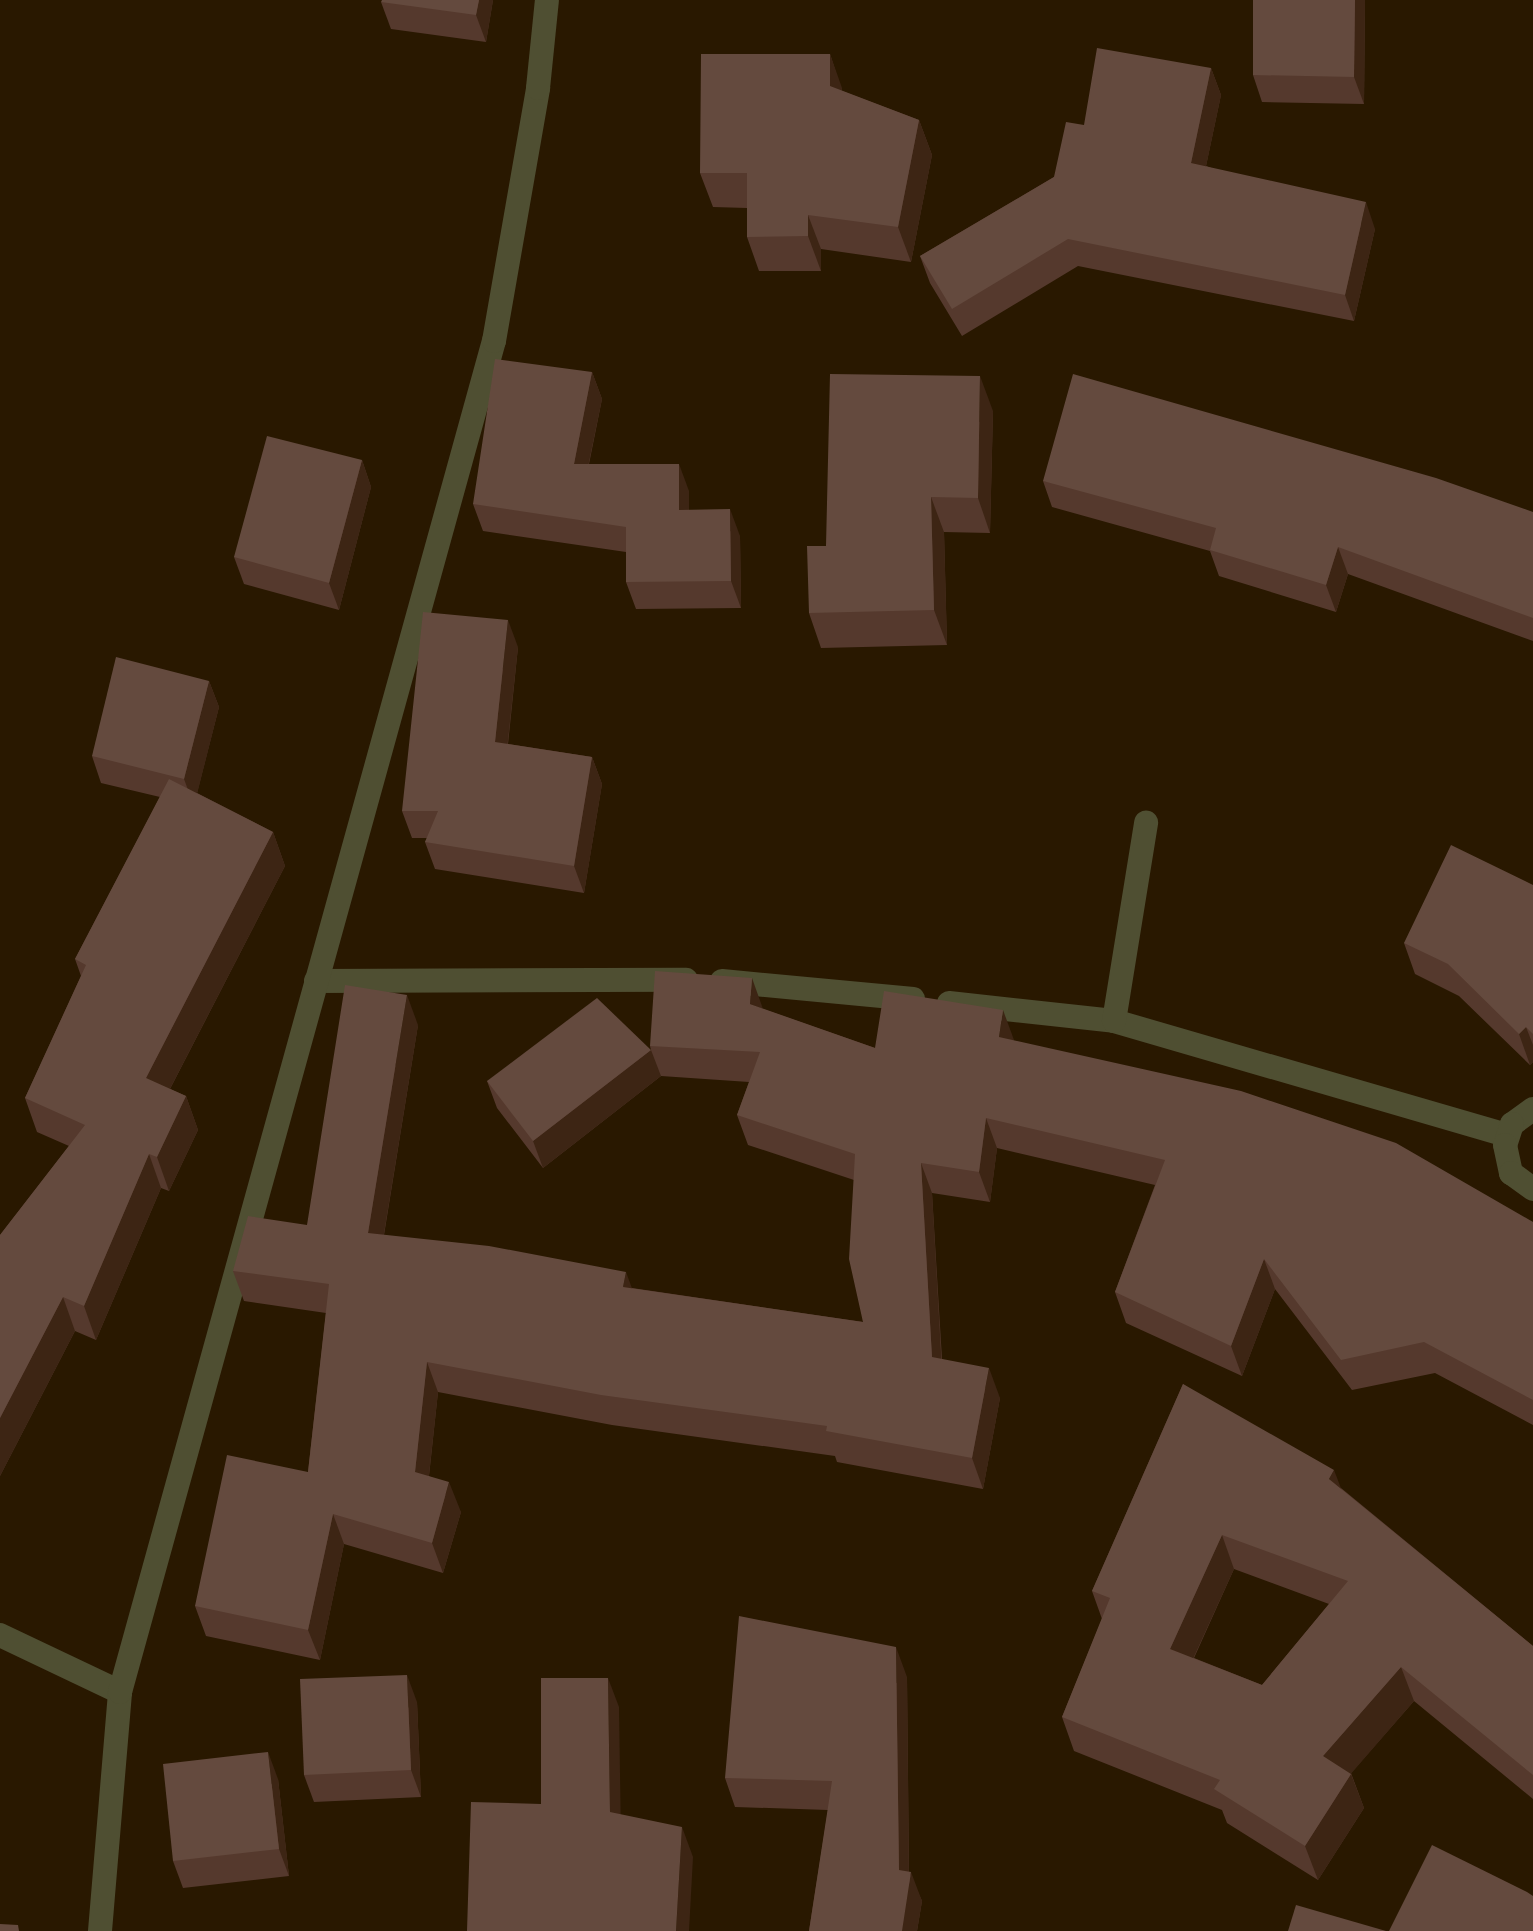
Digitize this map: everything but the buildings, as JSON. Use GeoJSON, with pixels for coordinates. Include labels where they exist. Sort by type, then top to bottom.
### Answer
{"type":"FeatureCollection","features":[{"type":"Feature","properties":{"kind":"street"},"geometry":{"type":"LineString","coordinates":[[100,1931],[120,1692],[494,341],[538,88],[547,0]]}},
{"type":"Feature","properties":{"kind":"street"},"geometry":{"type":"LineString","coordinates":[[1114,1021],[1146,823]]}},
{"type":"Feature","properties":{"kind":"street"},"geometry":{"type":"LineString","coordinates":[[316,981],[663,978],[776,984],[1114,1021],[1507,1135]]}},
{"type":"Feature","properties":{"kind":"street"},"geometry":{"type":"LineString","coordinates":[[1533,1109],[1517,1119],[1507,1135],[1508,1167],[1533,1189]]}},
{"type":"Feature","properties":{"kind":"street"},"geometry":{"type":"LineString","coordinates":[[0,1635],[120,1692]]}}]}
